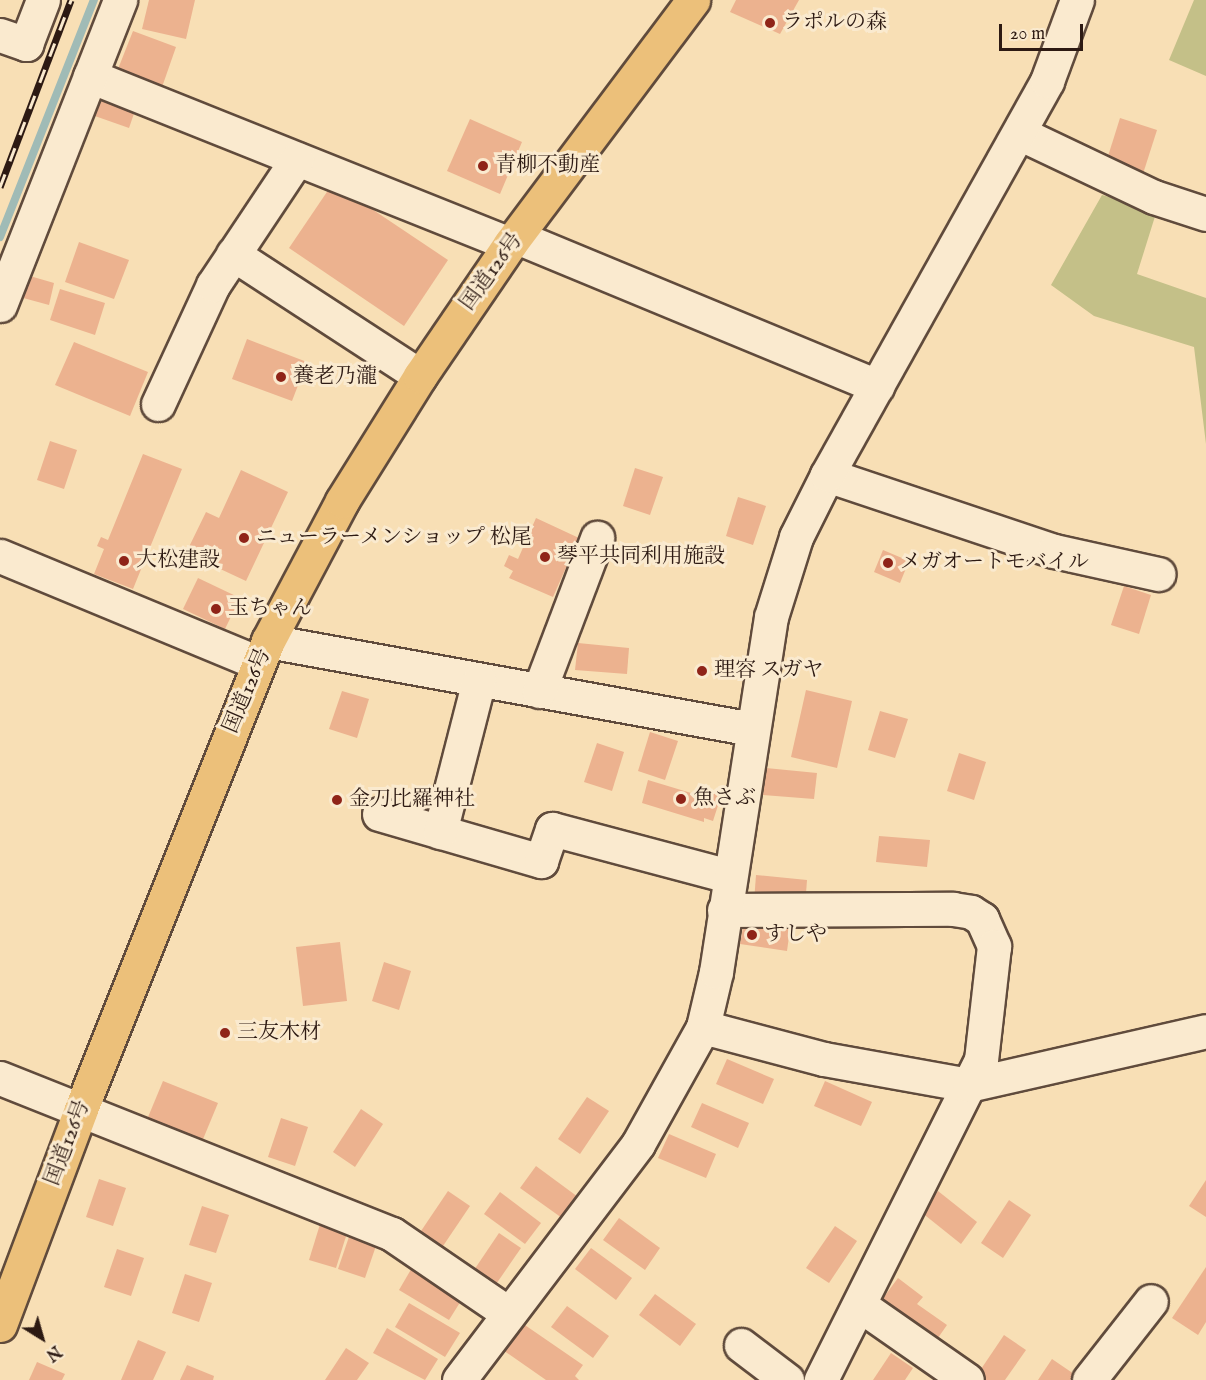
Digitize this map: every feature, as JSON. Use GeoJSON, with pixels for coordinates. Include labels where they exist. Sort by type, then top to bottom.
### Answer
{"type":"FeatureCollection","features":[{"type":"Feature","properties":{"kind":"highway","name":"国道126号"},"geometry":{"type":"LineString","coordinates":[[0,1325],[81,1109],[263,652],[342,501],[420,376],[513,241],[693,0]]}},
{"type":"Feature","properties":{"kind":"street"},"geometry":{"type":"LineString","coordinates":[[0,34],[26,44],[43,0]]}},
{"type":"Feature","properties":{"kind":"street"},"geometry":{"type":"LineString","coordinates":[[0,304],[120,0]]}},
{"type":"Feature","properties":{"kind":"street"},"geometry":{"type":"LineString","coordinates":[[459,1380],[638,1144],[703,1027],[771,617],[796,537],[827,475],[1047,81],[1077,0]]}},
{"type":"Feature","properties":{"kind":"street"},"geometry":{"type":"LineString","coordinates":[[90,76],[877,386]]}},
{"type":"Feature","properties":{"kind":"street"},"geometry":{"type":"LineString","coordinates":[[1019,133],[1154,197],[1206,214]]}},
{"type":"Feature","properties":{"kind":"street"},"geometry":{"type":"LineString","coordinates":[[158,404],[213,285],[297,159]]}},
{"type":"Feature","properties":{"kind":"street"},"geometry":{"type":"LineString","coordinates":[[233,254],[420,376]]}},
{"type":"Feature","properties":{"kind":"street"},"geometry":{"type":"LineString","coordinates":[[827,475],[1054,551],[1159,574]]}},
{"type":"Feature","properties":{"kind":"street"},"geometry":{"type":"LineString","coordinates":[[539,691],[597,538]]}},
{"type":"Feature","properties":{"kind":"street"},"geometry":{"type":"LineString","coordinates":[[0,556],[263,652],[478,680],[751,729]]}},
{"type":"Feature","properties":{"kind":"street"},"geometry":{"type":"LineString","coordinates":[[440,831],[478,680]]}},
{"type":"Feature","properties":{"kind":"street"},"geometry":{"type":"LineString","coordinates":[[379,814],[541,861],[552,829],[729,876]]}},
{"type":"Feature","properties":{"kind":"street"},"geometry":{"type":"LineString","coordinates":[[724,910],[953,909],[977,915],[989,929],[994,946],[981,1060],[861,1306],[821,1380]]}},
{"type":"Feature","properties":{"kind":"street"},"geometry":{"type":"LineString","coordinates":[[703,1027],[824,1059],[969,1085],[1206,1031]]}},
{"type":"Feature","properties":{"kind":"street"},"geometry":{"type":"LineString","coordinates":[[0,1078],[392,1234],[426,1254],[508,1313]]}},
{"type":"Feature","properties":{"kind":"street"},"geometry":{"type":"LineString","coordinates":[[1089,1380],[1151,1301]]}},
{"type":"Feature","properties":{"kind":"street"},"geometry":{"type":"LineString","coordinates":[[861,1306],[967,1380]]}},
{"type":"Feature","properties":{"kind":"street"},"geometry":{"type":"LineString","coordinates":[[741,1345],[787,1380]]}},
{"type":"Feature","properties":{"kind":"shaded area"},"geometry":{"type":"Polygon","coordinates":[[[1194,0],[1206,0],[1206,76],[1169,60],[1194,0]]]}},
{"type":"Feature","properties":{"kind":"shaded area"},"geometry":{"type":"Polygon","coordinates":[[[1102,195],[1157,210],[1137,274],[1206,298],[1206,444],[1194,347],[1094,316],[1051,285],[1102,195]]]}},
{"type":"Feature","properties":{"kind":"building"},"geometry":{"type":"Polygon","coordinates":[[[149,0],[195,0],[186,39],[142,29],[149,0]]]}},
{"type":"Feature","properties":{"kind":"building","name":"ラポルの森"},"geometry":{"type":"Polygon","coordinates":[[[736,0],[799,0],[780,34],[730,12],[736,0]]]}},
{"type":"Feature","properties":{"kind":"building"},"geometry":{"type":"Polygon","coordinates":[[[133,31],[176,47],[161,90],[116,74],[133,31]]]}},
{"type":"Feature","properties":{"kind":"building"},"geometry":{"type":"Polygon","coordinates":[[[101,89],[138,102],[129,128],[92,115],[101,89]]]}},
{"type":"Feature","properties":{"kind":"building"},"geometry":{"type":"Polygon","coordinates":[[[1120,118],[1157,130],[1141,180],[1104,169],[1120,118]]]}},
{"type":"Feature","properties":{"kind":"building"},"geometry":{"type":"Polygon","coordinates":[[[470,119],[522,142],[500,194],[447,171],[470,119]]]}},
{"type":"Feature","properties":{"kind":"building"},"geometry":{"type":"Polygon","coordinates":[[[333,183],[448,260],[404,326],[289,248],[333,183]]]}},
{"type":"Feature","properties":{"kind":"building"},"geometry":{"type":"Polygon","coordinates":[[[79,242],[129,260],[114,299],[65,282],[79,242]]]}},
{"type":"Feature","properties":{"kind":"building"},"geometry":{"type":"Polygon","coordinates":[[[23,274],[54,283],[49,305],[16,296],[23,274]]]}},
{"type":"Feature","properties":{"kind":"building"},"geometry":{"type":"Polygon","coordinates":[[[60,289],[105,303],[95,335],[50,320],[60,289]]]}},
{"type":"Feature","properties":{"kind":"building"},"geometry":{"type":"Polygon","coordinates":[[[247,339],[307,362],[292,401],[232,379],[247,339]]]}},
{"type":"Feature","properties":{"kind":"building"},"geometry":{"type":"Polygon","coordinates":[[[74,342],[148,372],[130,416],[55,385],[74,342]]]}},
{"type":"Feature","properties":{"kind":"building"},"geometry":{"type":"Polygon","coordinates":[[[50,441],[77,450],[64,489],[37,480],[50,441]]]}},
{"type":"Feature","properties":{"kind":"building"},"geometry":{"type":"Polygon","coordinates":[[[143,454],[182,469],[133,589],[94,574],[104,549],[97,546],[101,537],[108,540],[143,454]]]}},
{"type":"Feature","properties":{"kind":"building"},"geometry":{"type":"Polygon","coordinates":[[[635,468],[663,477],[650,515],[623,506],[635,468]]]}},
{"type":"Feature","properties":{"kind":"building"},"geometry":{"type":"Polygon","coordinates":[[[241,470],[288,492],[246,581],[186,553],[206,512],[219,518],[241,470]]]}},
{"type":"Feature","properties":{"kind":"building"},"geometry":{"type":"Polygon","coordinates":[[[738,497],[766,506],[753,545],[726,536],[738,497]]]}},
{"type":"Feature","properties":{"kind":"building","name":"琴平共同利用施設"},"geometry":{"type":"Polygon","coordinates":[[[536,518],[579,538],[553,597],[509,578],[513,571],[504,566],[509,555],[518,559],[536,518]]]}},
{"type":"Feature","properties":{"kind":"building"},"geometry":{"type":"Polygon","coordinates":[[[883,550],[909,561],[900,583],[874,572],[883,550]]]}},
{"type":"Feature","properties":{"kind":"building"},"geometry":{"type":"Polygon","coordinates":[[[198,578],[240,598],[225,629],[183,609],[198,578]]]}},
{"type":"Feature","properties":{"kind":"building"},"geometry":{"type":"Polygon","coordinates":[[[1124,586],[1151,595],[1139,634],[1111,625],[1124,586]]]}},
{"type":"Feature","properties":{"kind":"building"},"geometry":{"type":"Polygon","coordinates":[[[578,643],[629,648],[627,674],[575,670],[578,643]]]}},
{"type":"Feature","properties":{"kind":"building"},"geometry":{"type":"Polygon","coordinates":[[[806,690],[852,701],[837,768],[791,757],[806,690]]]}},
{"type":"Feature","properties":{"kind":"building"},"geometry":{"type":"Polygon","coordinates":[[[342,691],[369,699],[357,738],[329,729],[342,691]]]}},
{"type":"Feature","properties":{"kind":"building"},"geometry":{"type":"Polygon","coordinates":[[[880,711],[908,719],[895,758],[868,750],[880,711]]]}},
{"type":"Feature","properties":{"kind":"building"},"geometry":{"type":"Polygon","coordinates":[[[650,732],[678,741],[665,780],[638,771],[650,732]]]}},
{"type":"Feature","properties":{"kind":"building"},"geometry":{"type":"Polygon","coordinates":[[[597,743],[624,752],[612,791],[584,782],[597,743]]]}},
{"type":"Feature","properties":{"kind":"building"},"geometry":{"type":"Polygon","coordinates":[[[959,753],[986,762],[974,800],[947,791],[959,753]]]}},
{"type":"Feature","properties":{"kind":"building"},"geometry":{"type":"Polygon","coordinates":[[[766,768],[817,773],[814,799],[763,795],[766,768]]]}},
{"type":"Feature","properties":{"kind":"building","name":"魚さぶ"},"geometry":{"type":"Polygon","coordinates":[[[648,780],[701,796],[703,790],[721,796],[713,821],[704,818],[704,822],[642,803],[648,780]]]}},
{"type":"Feature","properties":{"kind":"building"},"geometry":{"type":"Polygon","coordinates":[[[879,836],[930,840],[927,867],[876,862],[879,836]]]}},
{"type":"Feature","properties":{"kind":"building"},"geometry":{"type":"Polygon","coordinates":[[[756,875],[807,880],[805,907],[754,902],[756,875]]]}},
{"type":"Feature","properties":{"kind":"building"},"geometry":{"type":"Polygon","coordinates":[[[744,922],[790,929],[787,951],[740,944],[744,922]]]}},
{"type":"Feature","properties":{"kind":"building"},"geometry":{"type":"Polygon","coordinates":[[[340,942],[347,1001],[303,1006],[296,947],[340,942]]]}},
{"type":"Feature","properties":{"kind":"building"},"geometry":{"type":"Polygon","coordinates":[[[384,962],[411,971],[399,1010],[372,1001],[384,962]]]}},
{"type":"Feature","properties":{"kind":"building"},"geometry":{"type":"Polygon","coordinates":[[[727,1059],[774,1079],[763,1104],[716,1084],[727,1059]]]}},
{"type":"Feature","properties":{"kind":"building"},"geometry":{"type":"Polygon","coordinates":[[[163,1081],[218,1103],[201,1144],[146,1122],[163,1081]]]}},
{"type":"Feature","properties":{"kind":"building"},"geometry":{"type":"Polygon","coordinates":[[[825,1081],[872,1102],[861,1126],[814,1106],[825,1081]]]}},
{"type":"Feature","properties":{"kind":"building"},"geometry":{"type":"Polygon","coordinates":[[[587,1097],[609,1111],[580,1154],[558,1139],[587,1097]]]}},
{"type":"Feature","properties":{"kind":"building"},"geometry":{"type":"Polygon","coordinates":[[[702,1103],[749,1123],[738,1148],[691,1127],[702,1103]]]}},
{"type":"Feature","properties":{"kind":"building"},"geometry":{"type":"Polygon","coordinates":[[[361,1109],[383,1124],[355,1167],[333,1152],[361,1109]]]}},
{"type":"Feature","properties":{"kind":"building"},"geometry":{"type":"Polygon","coordinates":[[[281,1118],[308,1127],[295,1166],[268,1157],[281,1118]]]}},
{"type":"Feature","properties":{"kind":"building"},"geometry":{"type":"Polygon","coordinates":[[[669,1134],[716,1154],[706,1178],[658,1158],[669,1134]]]}},
{"type":"Feature","properties":{"kind":"building"},"geometry":{"type":"Polygon","coordinates":[[[536,1166],[578,1197],[562,1218],[520,1188],[536,1166]]]}},
{"type":"Feature","properties":{"kind":"building"},"geometry":{"type":"Polygon","coordinates":[[[99,1179],[126,1188],[113,1226],[86,1217],[99,1179]]]}},
{"type":"Feature","properties":{"kind":"building"},"geometry":{"type":"Polygon","coordinates":[[[1206,1180],[1206,1217],[1189,1206],[1206,1180]]]}},
{"type":"Feature","properties":{"kind":"building"},"geometry":{"type":"Polygon","coordinates":[[[448,1191],[470,1206],[441,1249],[419,1234],[448,1191]]]}},
{"type":"Feature","properties":{"kind":"building"},"geometry":{"type":"Polygon","coordinates":[[[938,1191],[977,1222],[961,1244],[921,1212],[938,1191]]]}},
{"type":"Feature","properties":{"kind":"building"},"geometry":{"type":"Polygon","coordinates":[[[500,1192],[541,1223],[525,1244],[484,1214],[500,1192]]]}},
{"type":"Feature","properties":{"kind":"building"},"geometry":{"type":"Polygon","coordinates":[[[1009,1200],[1031,1215],[1003,1258],[981,1243],[1009,1200]]]}},
{"type":"Feature","properties":{"kind":"building"},"geometry":{"type":"Polygon","coordinates":[[[202,1206],[229,1215],[216,1253],[189,1245],[202,1206]]]}},
{"type":"Feature","properties":{"kind":"building"},"geometry":{"type":"Polygon","coordinates":[[[619,1218],[660,1248],[645,1270],[603,1240],[619,1218]]]}},
{"type":"Feature","properties":{"kind":"building"},"geometry":{"type":"Polygon","coordinates":[[[321,1221],[348,1230],[336,1268],[309,1260],[321,1221]]]}},
{"type":"Feature","properties":{"kind":"building"},"geometry":{"type":"Polygon","coordinates":[[[835,1226],[857,1241],[829,1283],[806,1268],[835,1226]]]}},
{"type":"Feature","properties":{"kind":"building"},"geometry":{"type":"Polygon","coordinates":[[[351,1231],[378,1240],[365,1278],[338,1269],[351,1231]]]}},
{"type":"Feature","properties":{"kind":"building"},"geometry":{"type":"Polygon","coordinates":[[[499,1233],[521,1248],[492,1290],[470,1276],[499,1233]]]}},
{"type":"Feature","properties":{"kind":"building"},"geometry":{"type":"Polygon","coordinates":[[[591,1248],[632,1278],[616,1300],[575,1269],[591,1248]]]}},
{"type":"Feature","properties":{"kind":"building"},"geometry":{"type":"Polygon","coordinates":[[[117,1249],[144,1258],[131,1296],[104,1287],[117,1249]]]}},
{"type":"Feature","properties":{"kind":"building"},"geometry":{"type":"Polygon","coordinates":[[[413,1266],[464,1296],[449,1320],[399,1290],[413,1266]]]}},
{"type":"Feature","properties":{"kind":"building"},"geometry":{"type":"Polygon","coordinates":[[[1206,1267],[1206,1322],[1198,1335],[1172,1318],[1206,1267]]]}},
{"type":"Feature","properties":{"kind":"building"},"geometry":{"type":"Polygon","coordinates":[[[185,1274],[212,1283],[199,1322],[172,1313],[185,1274]]]}},
{"type":"Feature","properties":{"kind":"building"},"geometry":{"type":"Polygon","coordinates":[[[898,1278],[923,1297],[917,1304],[947,1325],[933,1345],[878,1305],[898,1278]]]}},
{"type":"Feature","properties":{"kind":"building"},"geometry":{"type":"Polygon","coordinates":[[[655,1294],[696,1324],[680,1346],[639,1315],[655,1294]]]}},
{"type":"Feature","properties":{"kind":"building"},"geometry":{"type":"Polygon","coordinates":[[[409,1303],[460,1333],[445,1357],[395,1327],[409,1303]]]}},
{"type":"Feature","properties":{"kind":"building"},"geometry":{"type":"Polygon","coordinates":[[[567,1306],[609,1336],[593,1358],[551,1327],[567,1306]]]}},
{"type":"Feature","properties":{"kind":"building"},"geometry":{"type":"Polygon","coordinates":[[[519,1321],[583,1365],[575,1376],[579,1380],[546,1380],[500,1348],[519,1321]]]}},
{"type":"Feature","properties":{"kind":"building"},"geometry":{"type":"Polygon","coordinates":[[[387,1328],[438,1359],[425,1380],[373,1353],[387,1328]]]}},
{"type":"Feature","properties":{"kind":"building"},"geometry":{"type":"Polygon","coordinates":[[[1004,1335],[1026,1350],[1005,1380],[978,1380],[975,1378],[1004,1335]]]}},
{"type":"Feature","properties":{"kind":"building"},"geometry":{"type":"Polygon","coordinates":[[[138,1340],[166,1352],[153,1380],[121,1380],[138,1340]]]}},
{"type":"Feature","properties":{"kind":"building"},"geometry":{"type":"Polygon","coordinates":[[[346,1348],[369,1363],[357,1380],[325,1380],[346,1348]]]}},
{"type":"Feature","properties":{"kind":"building"},"geometry":{"type":"Polygon","coordinates":[[[891,1353],[913,1368],[905,1380],[873,1380],[891,1353]]]}},
{"type":"Feature","properties":{"kind":"building"},"geometry":{"type":"Polygon","coordinates":[[[1052,1359],[1074,1374],[1070,1380],[1038,1380],[1052,1359]]]}},
{"type":"Feature","properties":{"kind":"building"},"geometry":{"type":"Polygon","coordinates":[[[37,1362],[65,1374],[62,1380],[29,1380],[37,1362]]]}},
{"type":"Feature","properties":{"kind":"building"},"geometry":{"type":"Polygon","coordinates":[[[187,1365],[214,1376],[213,1380],[180,1380],[187,1365]]]}},
{"type":"Feature","properties":{"kind":"waterway"},"geometry":{"type":"LineString","coordinates":[[0,237],[94,0]]}},
{"type":"Feature","properties":{"kind":"railway"},"geometry":{"type":"LineString","coordinates":[[0,187],[71,0]]}},
{"type":"Feature","properties":{"kind":"place","name":"ラポルの森"},"geometry":{"type":"Point","coordinates":[770,23]}},
{"type":"Feature","properties":{"kind":"place","name":"青柳不動産"},"geometry":{"type":"Point","coordinates":[483,166]}},
{"type":"Feature","properties":{"kind":"place","name":"養老乃瀧"},"geometry":{"type":"Point","coordinates":[281,377]}},
{"type":"Feature","properties":{"kind":"place","name":"ニューラーメンショップ 松尾"},"geometry":{"type":"Point","coordinates":[244,538]}},
{"type":"Feature","properties":{"kind":"place","name":"琴平共同利用施設"},"geometry":{"type":"Point","coordinates":[545,557]}},
{"type":"Feature","properties":{"kind":"place","name":"大松建設"},"geometry":{"type":"Point","coordinates":[124,561]}},
{"type":"Feature","properties":{"kind":"place","name":"メガオートモバイル"},"geometry":{"type":"Point","coordinates":[888,563]}},
{"type":"Feature","properties":{"kind":"place","name":"玉ちゃん"},"geometry":{"type":"Point","coordinates":[216,609]}},
{"type":"Feature","properties":{"kind":"place","name":"理容 スガヤ"},"geometry":{"type":"Point","coordinates":[702,671]}},
{"type":"Feature","properties":{"kind":"place","name":"魚さぶ"},"geometry":{"type":"Point","coordinates":[681,799]}},
{"type":"Feature","properties":{"kind":"place","name":"金刀比羅神社"},"geometry":{"type":"Point","coordinates":[337,800]}},
{"type":"Feature","properties":{"kind":"place","name":"すしや"},"geometry":{"type":"Point","coordinates":[752,935]}},
{"type":"Feature","properties":{"kind":"place","name":"三友木材"},"geometry":{"type":"Point","coordinates":[225,1033]}}]}
